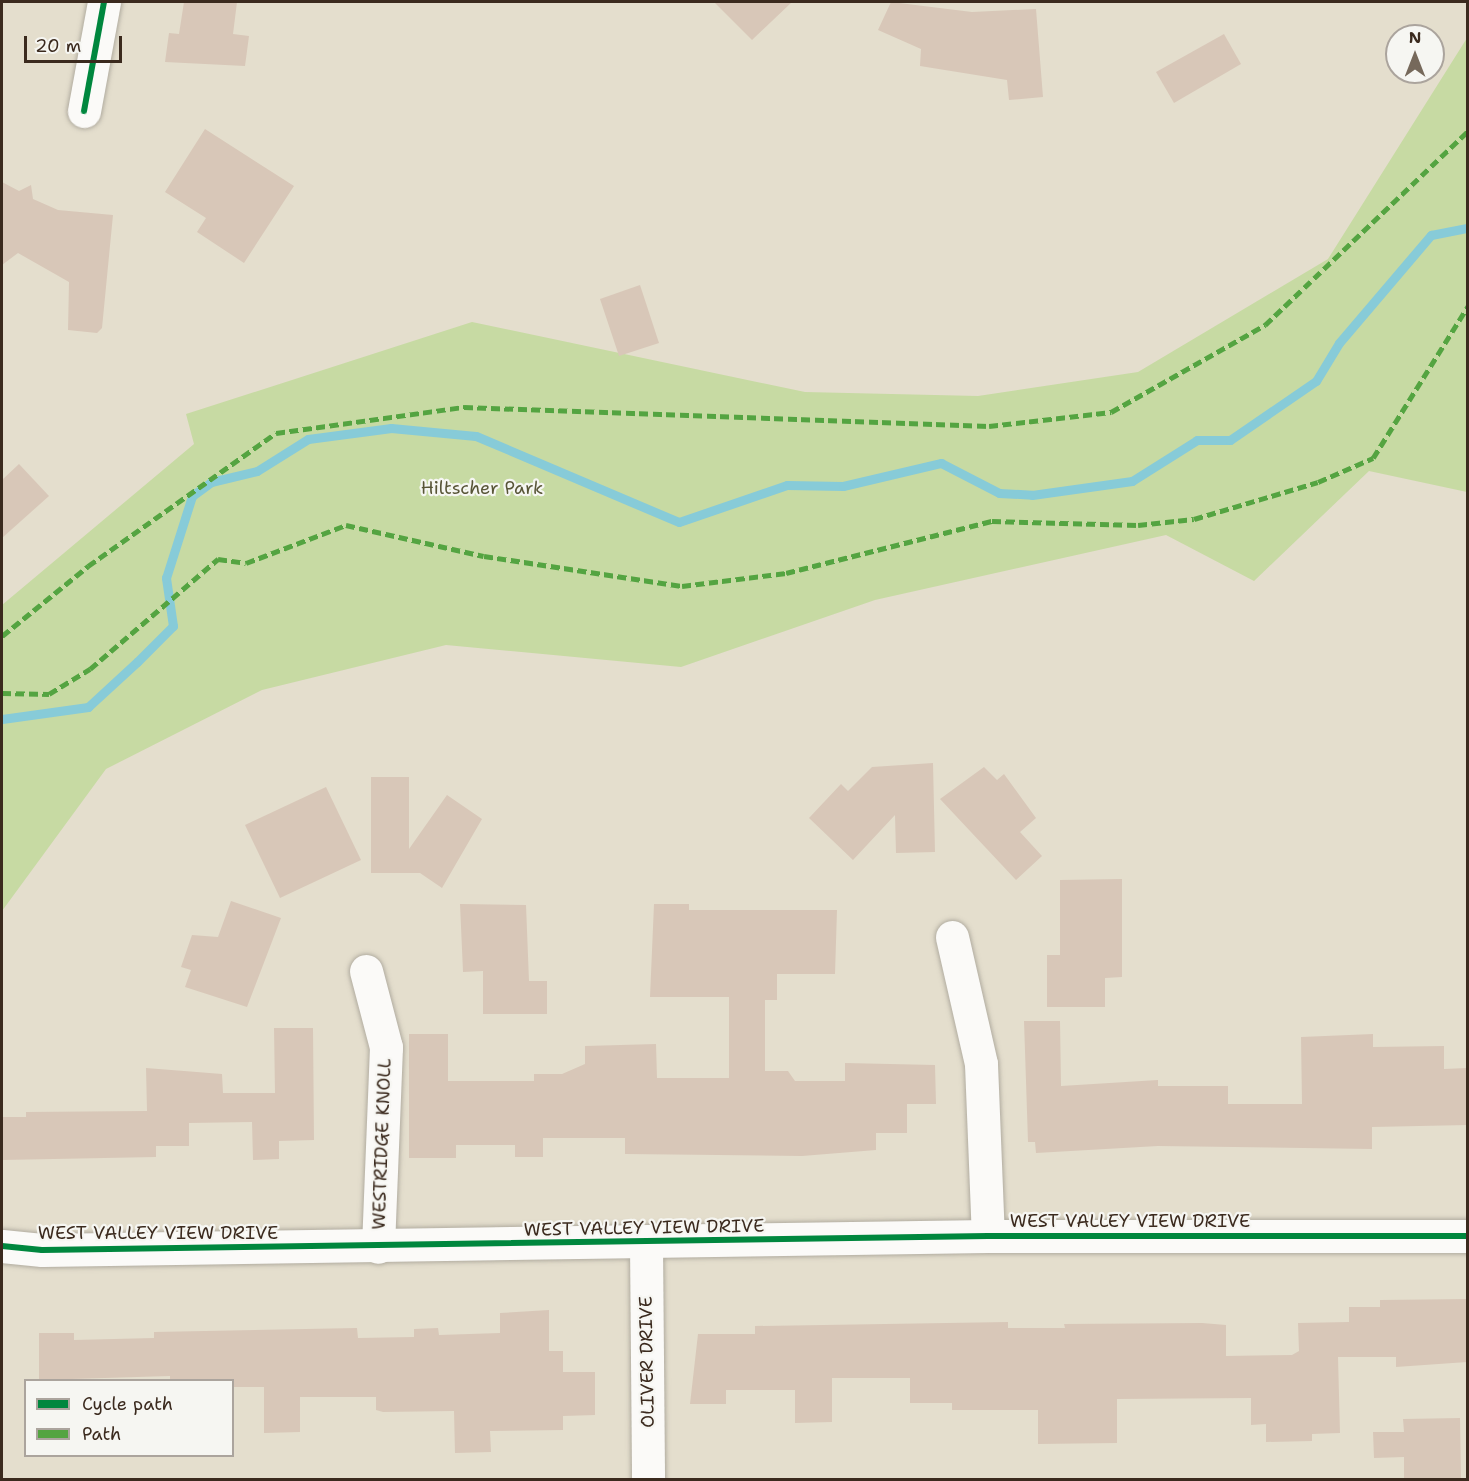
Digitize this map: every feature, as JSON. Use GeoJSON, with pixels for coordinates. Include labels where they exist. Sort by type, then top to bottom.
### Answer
{"type":"FeatureCollection","features":[{"type":"Feature","properties":{"kind":"street"},"geometry":{"type":"LineString","coordinates":[[84,111],[104,2]]}},
{"type":"Feature","properties":{"kind":"street"},"geometry":{"type":"LineString","coordinates":[[952,937],[981,1064],[988,1236]]}},
{"type":"Feature","properties":{"kind":"street","name":"WESTRIDGE KNOLL"},"geometry":{"type":"LineString","coordinates":[[366,971],[386,1047],[378,1247]]}},
{"type":"Feature","properties":{"kind":"street","name":"WEST VALLEY VIEW DRIVE"},"geometry":{"type":"LineString","coordinates":[[2,1246],[378,1247],[646,1244],[988,1236],[1467,1236]]}},
{"type":"Feature","properties":{"kind":"street","name":"OLIVER DRIVE"},"geometry":{"type":"LineString","coordinates":[[646,1244],[648,1479]]}},
{"type":"Feature","properties":{"kind":"green space","name":"Hiltscher Park"},"geometry":{"type":"Polygon","coordinates":[[[1467,38],[1467,492],[1369,471],[1254,581],[1166,535],[875,600],[681,667],[446,645],[262,690],[106,769],[2,911],[2,605],[194,444],[186,414],[472,322],[805,392],[978,396],[1138,372],[1328,259],[1438,84],[1445,84],[1445,73],[1467,38]]]}},
{"type":"Feature","properties":{"kind":"building"},"geometry":{"type":"Polygon","coordinates":[[[184,2],[237,2],[233,34],[249,36],[245,66],[165,62],[169,33],[179,34],[184,2]]]}},
{"type":"Feature","properties":{"kind":"building"},"geometry":{"type":"Polygon","coordinates":[[[714,2],[792,2],[752,40],[714,2]]]}},
{"type":"Feature","properties":{"kind":"building"},"geometry":{"type":"Polygon","coordinates":[[[891,2],[972,12],[1036,9],[1043,97],[1009,100],[1007,80],[920,66],[921,49],[878,30],[891,2]]]}},
{"type":"Feature","properties":{"kind":"building"},"geometry":{"type":"Polygon","coordinates":[[[1224,34],[1241,64],[1174,103],[1156,72],[1224,34]]]}},
{"type":"Feature","properties":{"kind":"building"},"geometry":{"type":"Polygon","coordinates":[[[205,129],[294,186],[244,263],[197,232],[206,218],[165,192],[205,129]]]}},
{"type":"Feature","properties":{"kind":"building"},"geometry":{"type":"Polygon","coordinates":[[[2,182],[19,191],[31,185],[33,199],[58,210],[113,215],[102,328],[97,333],[68,330],[69,282],[18,253],[2,265],[2,182]]]}},
{"type":"Feature","properties":{"kind":"building"},"geometry":{"type":"Polygon","coordinates":[[[640,285],[659,343],[619,356],[600,299],[640,285]]]}},
{"type":"Feature","properties":{"kind":"building"},"geometry":{"type":"Polygon","coordinates":[[[19,464],[49,496],[2,538],[2,480],[19,464]]]}},
{"type":"Feature","properties":{"kind":"building"},"geometry":{"type":"Polygon","coordinates":[[[933,763],[935,852],[896,853],[895,815],[853,860],[809,818],[841,784],[848,791],[872,767],[933,763]]]}},
{"type":"Feature","properties":{"kind":"building"},"geometry":{"type":"Polygon","coordinates":[[[984,767],[997,780],[1004,774],[1036,818],[1020,832],[1042,856],[1016,880],[940,799],[984,767]]]}},
{"type":"Feature","properties":{"kind":"building"},"geometry":{"type":"Polygon","coordinates":[[[371,777],[409,777],[409,849],[447,795],[482,819],[442,888],[420,873],[371,873],[371,777]]]}},
{"type":"Feature","properties":{"kind":"building"},"geometry":{"type":"Polygon","coordinates":[[[326,787],[361,860],[280,898],[245,825],[326,787]]]}},
{"type":"Feature","properties":{"kind":"building"},"geometry":{"type":"Polygon","coordinates":[[[1122,879],[1122,977],[1105,978],[1105,1007],[1047,1007],[1047,955],[1060,955],[1060,880],[1122,879]]]}},
{"type":"Feature","properties":{"kind":"building"},"geometry":{"type":"Polygon","coordinates":[[[231,901],[281,918],[247,1007],[185,987],[191,970],[181,967],[192,935],[218,937],[231,901]]]}},
{"type":"Feature","properties":{"kind":"building"},"geometry":{"type":"Polygon","coordinates":[[[460,904],[526,905],[529,981],[547,981],[547,1014],[483,1014],[483,971],[463,972],[460,904]]]}},
{"type":"Feature","properties":{"kind":"building"},"geometry":{"type":"Polygon","coordinates":[[[654,904],[689,904],[689,910],[837,910],[835,974],[777,974],[777,1000],[765,1000],[765,1071],[788,1071],[795,1081],[845,1081],[845,1063],[935,1065],[936,1104],[907,1104],[907,1133],[876,1133],[876,1150],[802,1156],[625,1154],[625,1138],[543,1138],[543,1157],[515,1157],[515,1145],[456,1145],[456,1158],[409,1158],[409,1034],[448,1034],[448,1081],[534,1081],[534,1074],[562,1074],[585,1064],[585,1046],[656,1044],[657,1078],[729,1078],[729,997],[650,997],[654,904]]]}},
{"type":"Feature","properties":{"kind":"building"},"geometry":{"type":"Polygon","coordinates":[[[1024,1021],[1060,1021],[1061,1086],[1158,1080],[1158,1086],[1228,1086],[1228,1104],[1302,1104],[1301,1037],[1373,1034],[1373,1047],[1444,1046],[1444,1069],[1467,1068],[1467,1125],[1372,1127],[1372,1149],[1158,1146],[1036,1153],[1035,1142],[1028,1142],[1024,1021]]]}},
{"type":"Feature","properties":{"kind":"building"},"geometry":{"type":"Polygon","coordinates":[[[274,1028],[313,1028],[314,1140],[279,1141],[279,1159],[253,1160],[252,1122],[189,1123],[189,1146],[156,1146],[156,1157],[2,1160],[2,1117],[26,1117],[26,1112],[147,1111],[146,1068],[222,1074],[223,1093],[275,1093],[274,1028]]]}},
{"type":"Feature","properties":{"kind":"building"},"geometry":{"type":"Polygon","coordinates":[[[1467,1299],[1467,1362],[1396,1367],[1396,1357],[1338,1357],[1340,1433],[1312,1434],[1312,1441],[1266,1442],[1266,1424],[1251,1425],[1251,1398],[1117,1399],[1117,1443],[1038,1444],[1038,1410],[952,1410],[952,1403],[910,1403],[910,1378],[832,1378],[832,1422],[795,1423],[795,1390],[726,1390],[726,1404],[690,1404],[698,1334],[755,1334],[755,1326],[1008,1322],[1008,1328],[1065,1328],[1064,1324],[1202,1323],[1226,1325],[1226,1356],[1292,1355],[1299,1351],[1298,1323],[1349,1322],[1349,1307],[1380,1307],[1380,1300],[1467,1299]]]}},
{"type":"Feature","properties":{"kind":"building"},"geometry":{"type":"Polygon","coordinates":[[[549,1310],[549,1351],[563,1351],[563,1372],[595,1372],[595,1415],[563,1416],[563,1430],[490,1431],[491,1452],[455,1453],[454,1411],[383,1412],[376,1410],[376,1397],[300,1397],[300,1432],[264,1433],[264,1387],[234,1387],[234,1379],[170,1379],[170,1376],[39,1379],[39,1333],[74,1333],[74,1340],[154,1338],[154,1332],[357,1328],[358,1338],[414,1337],[414,1329],[438,1328],[439,1335],[500,1333],[500,1313],[549,1310]]]}},
{"type":"Feature","properties":{"kind":"building"},"geometry":{"type":"Polygon","coordinates":[[[1460,1418],[1461,1479],[1404,1479],[1404,1457],[1374,1458],[1373,1432],[1404,1432],[1403,1419],[1460,1418]]]}},
{"type":"Feature","properties":{"kind":"waterway"},"geometry":{"type":"LineString","coordinates":[[2,719],[88,707],[173,626],[166,578],[192,496],[211,482],[257,471],[308,439],[391,428],[476,436],[679,522],[787,485],[843,486],[941,463],[999,493],[1032,495],[1132,481],[1197,440],[1230,440],[1316,381],[1339,343],[1431,235],[1468,228]]}},
{"type":"Feature","properties":{"kind":"marked path"},"geometry":{"type":"LineString","coordinates":[[2,636],[88,566],[276,433],[464,407],[989,426],[1111,412],[1265,325],[1468,131]]}},
{"type":"Feature","properties":{"kind":"marked path"},"geometry":{"type":"LineString","coordinates":[[2,693],[49,694],[90,669],[218,559],[246,563],[346,525],[484,556],[682,586],[786,573],[992,521],[1138,525],[1194,519],[1318,482],[1373,458],[1468,306]]}},
{"type":"Feature","properties":{"kind":"cycle path"},"geometry":{"type":"LineString","coordinates":[[84,111],[104,2]]}},
{"type":"Feature","properties":{"kind":"cycle path"},"geometry":{"type":"LineString","coordinates":[[2,1246],[42,1250],[988,1236],[1468,1236]]}}]}
